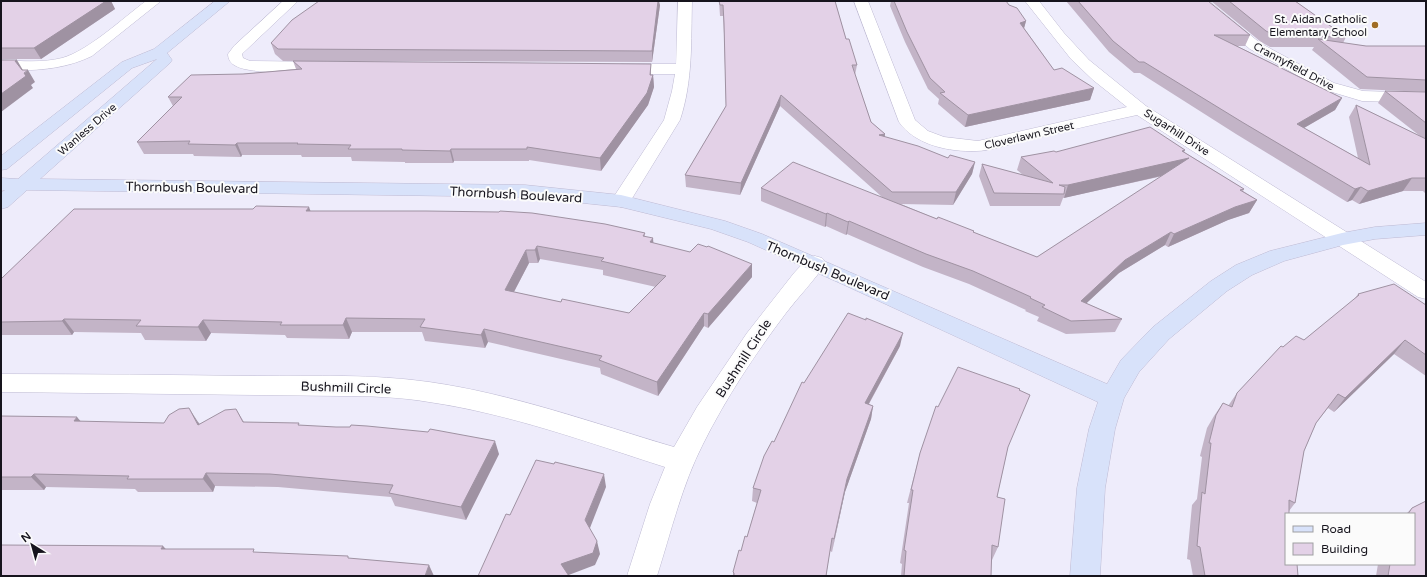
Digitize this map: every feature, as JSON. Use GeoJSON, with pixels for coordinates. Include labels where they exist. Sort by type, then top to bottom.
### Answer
{"type":"FeatureCollection","features":[{"type":"Feature","properties":{"kind":"street"},"geometry":{"type":"LineString","coordinates":[[1,65],[48,65],[79,57],[87,53],[154,1]]}},
{"type":"Feature","properties":{"kind":"street","name":"Wanless Drive"},"geometry":{"type":"LineString","coordinates":[[1,165],[127,65],[159,52],[223,1]]}},
{"type":"Feature","properties":{"kind":"street"},"geometry":{"type":"LineString","coordinates":[[291,1],[239,49],[235,54],[235,58],[239,63],[250,66],[336,67]]}},
{"type":"Feature","properties":{"kind":"street"},"geometry":{"type":"LineString","coordinates":[[621,201],[672,120],[680,95],[685,1]]}},
{"type":"Feature","properties":{"kind":"street","name":"Cloverlawn Street"},"geometry":{"type":"LineString","coordinates":[[861,1],[907,122],[911,127],[923,135],[962,146],[978,146],[1140,109]]}},
{"type":"Feature","properties":{"kind":"street","name":"Sugarhill Drive"},"geometry":{"type":"LineString","coordinates":[[1032,1],[1062,41],[1077,58],[1102,80],[1140,109],[1426,292]]}},
{"type":"Feature","properties":{"kind":"street","name":"Crannyfield Drive"},"geometry":{"type":"LineString","coordinates":[[1201,1],[1256,46],[1328,86],[1362,96],[1380,98],[1426,98]]}},
{"type":"Feature","properties":{"kind":"street","name":"Wanless Drive"},"geometry":{"type":"LineString","coordinates":[[1,203],[25,184],[165,60],[159,52]]}},
{"type":"Feature","properties":{"kind":"street"},"geometry":{"type":"LineString","coordinates":[[607,68],[682,69]]}},
{"type":"Feature","properties":{"kind":"street","name":"Thornbush Boulevard"},"geometry":{"type":"LineString","coordinates":[[1,184],[525,191],[621,201],[718,225],[755,238],[815,263],[1112,397]]}},
{"type":"Feature","properties":{"kind":"street"},"geometry":{"type":"LineString","coordinates":[[1085,576],[1091,488],[1102,429],[1112,397],[1130,366],[1161,333],[1219,286],[1244,270],[1276,256],[1342,239],[1374,233],[1426,229]]}},
{"type":"Feature","properties":{"kind":"street","name":"Bushmill Circle"},"geometry":{"type":"LineString","coordinates":[[642,576],[681,461],[705,416],[744,354],[773,313],[815,263]]}},
{"type":"Feature","properties":{"kind":"street","name":"Bushmill Circle"},"geometry":{"type":"LineString","coordinates":[[1,383],[325,385],[392,388],[441,394],[516,411],[681,461]]}},
{"type":"Feature","properties":{"kind":"building"},"geometry":{"type":"Polygon","coordinates":[[[1,1],[106,1],[34,48],[1,48],[1,1]]]}},
{"type":"Feature","properties":{"kind":"building"},"geometry":{"type":"Polygon","coordinates":[[[319,1],[658,1],[652,51],[278,49],[271,43],[292,20],[319,1]]]}},
{"type":"Feature","properties":{"kind":"building"},"geometry":{"type":"Polygon","coordinates":[[[719,1],[835,1],[846,39],[849,39],[857,65],[852,65],[871,122],[885,134],[879,135],[918,146],[948,158],[950,155],[975,162],[956,192],[892,192],[781,95],[741,183],[685,175],[726,106],[723,5],[720,5],[719,1]]]}},
{"type":"Feature","properties":{"kind":"building"},"geometry":{"type":"Polygon","coordinates":[[[894,1],[1006,1],[1009,5],[1017,8],[1026,21],[1020,23],[1054,70],[1062,68],[1094,88],[968,115],[940,93],[945,92],[930,78],[907,32],[894,1]]]}},
{"type":"Feature","properties":{"kind":"building"},"geometry":{"type":"Polygon","coordinates":[[[1078,1],[1208,1],[1250,35],[1214,35],[1342,98],[1297,124],[1370,165],[1356,105],[1426,139],[1426,178],[1412,178],[1368,191],[1361,187],[1355,189],[1144,62],[1139,62],[1113,41],[1078,1]]]}},
{"type":"Feature","properties":{"kind":"building"},"geometry":{"type":"Polygon","coordinates":[[[1229,1],[1295,1],[1346,37],[1276,36],[1266,31],[1229,1]]]}},
{"type":"Feature","properties":{"kind":"building"},"geometry":{"type":"Polygon","coordinates":[[[1318,39],[1366,46],[1426,46],[1426,80],[1367,77],[1318,39]]]}},
{"type":"Feature","properties":{"kind":"building"},"geometry":{"type":"Polygon","coordinates":[[[1,60],[17,60],[15,61],[22,70],[28,70],[24,73],[26,76],[1,94],[1,60]]]}},
{"type":"Feature","properties":{"kind":"building"},"geometry":{"type":"Polygon","coordinates":[[[293,61],[651,64],[650,75],[653,75],[647,93],[600,158],[527,147],[527,149],[451,149],[450,151],[348,149],[351,145],[297,144],[298,143],[237,143],[235,145],[188,144],[190,141],[137,142],[182,97],[168,97],[191,75],[243,74],[302,69],[293,61]]]}},
{"type":"Feature","properties":{"kind":"building"},"geometry":{"type":"Polygon","coordinates":[[[1385,91],[1426,92],[1426,123],[1385,91]]]}},
{"type":"Feature","properties":{"kind":"building"},"geometry":{"type":"Polygon","coordinates":[[[1150,127],[1185,150],[1182,151],[1244,189],[1240,190],[1257,200],[1235,207],[1174,234],[1171,232],[1125,260],[1081,301],[1122,319],[1071,321],[1042,307],[1045,305],[1030,298],[1031,297],[973,271],[926,254],[849,221],[848,222],[827,213],[826,214],[761,188],[793,162],[937,219],[938,217],[974,231],[973,232],[1037,257],[1189,158],[1068,185],[1059,185],[1065,187],[1064,194],[994,193],[982,164],[1053,183],[1021,157],[1054,151],[1056,152],[1150,127]]]}},
{"type":"Feature","properties":{"kind":"building"},"geometry":{"type":"Polygon","coordinates":[[[256,206],[309,207],[306,211],[500,211],[532,213],[605,224],[645,233],[643,236],[653,238],[650,242],[690,252],[698,244],[708,246],[752,264],[708,314],[704,313],[657,382],[599,360],[602,356],[484,329],[481,335],[420,327],[425,319],[346,318],[343,325],[280,325],[282,322],[203,320],[198,327],[136,326],[141,320],[64,319],[62,321],[1,322],[1,278],[74,209],[253,209],[256,206]],[[537,246],[535,250],[526,250],[505,290],[561,302],[562,299],[629,313],[666,276],[601,261],[604,258],[537,246]]]}},
{"type":"Feature","properties":{"kind":"building"},"geometry":{"type":"Polygon","coordinates":[[[1394,284],[1426,305],[1426,355],[1405,340],[1345,398],[1338,394],[1316,423],[1304,451],[1295,503],[1289,500],[1289,513],[1285,513],[1285,565],[1297,565],[1298,576],[1205,576],[1200,547],[1197,546],[1202,492],[1205,494],[1211,443],[1209,443],[1216,415],[1223,403],[1232,407],[1237,393],[1281,346],[1283,347],[1296,336],[1304,340],[1359,295],[1358,294],[1394,284]]]}},
{"type":"Feature","properties":{"kind":"building"},"geometry":{"type":"Polygon","coordinates":[[[848,313],[866,320],[866,318],[903,333],[865,403],[873,406],[847,479],[834,539],[832,538],[826,576],[734,576],[733,572],[739,550],[741,551],[745,536],[747,537],[761,490],[753,488],[764,456],[772,441],[774,442],[802,382],[804,383],[848,313]]]}},
{"type":"Feature","properties":{"kind":"building"},"geometry":{"type":"Polygon","coordinates":[[[958,367],[1020,389],[1019,390],[1030,395],[1008,447],[997,497],[1005,499],[998,547],[992,545],[991,576],[904,576],[906,551],[904,550],[913,490],[911,490],[920,453],[936,406],[938,407],[958,367]]]}},
{"type":"Feature","properties":{"kind":"building"},"geometry":{"type":"Polygon","coordinates":[[[189,408],[198,425],[225,410],[236,409],[243,422],[299,423],[298,425],[336,427],[350,427],[351,425],[428,432],[430,429],[495,441],[461,507],[389,493],[393,485],[270,474],[206,473],[203,479],[127,479],[129,476],[34,474],[31,477],[1,477],[1,416],[77,417],[74,421],[164,423],[169,415],[179,409],[189,408]]]}},
{"type":"Feature","properties":{"kind":"building"},"geometry":{"type":"Polygon","coordinates":[[[536,460],[554,464],[555,462],[604,474],[585,520],[597,541],[593,553],[561,564],[569,576],[478,576],[506,514],[510,515],[536,460]]]}},
{"type":"Feature","properties":{"kind":"building"},"geometry":{"type":"Polygon","coordinates":[[[1426,501],[1426,576],[1388,576],[1390,565],[1415,565],[1415,513],[1409,513],[1412,508],[1426,501]]]}},
{"type":"Feature","properties":{"kind":"building"},"geometry":{"type":"Polygon","coordinates":[[[1,545],[163,546],[161,549],[254,549],[253,552],[348,556],[348,558],[429,565],[425,576],[1,576],[1,545]]]}},
{"type":"Feature","properties":{"kind":"place","name":"St. Aidan Catholic Elementary School"},"geometry":{"type":"Point","coordinates":[1375,25]}}]}
